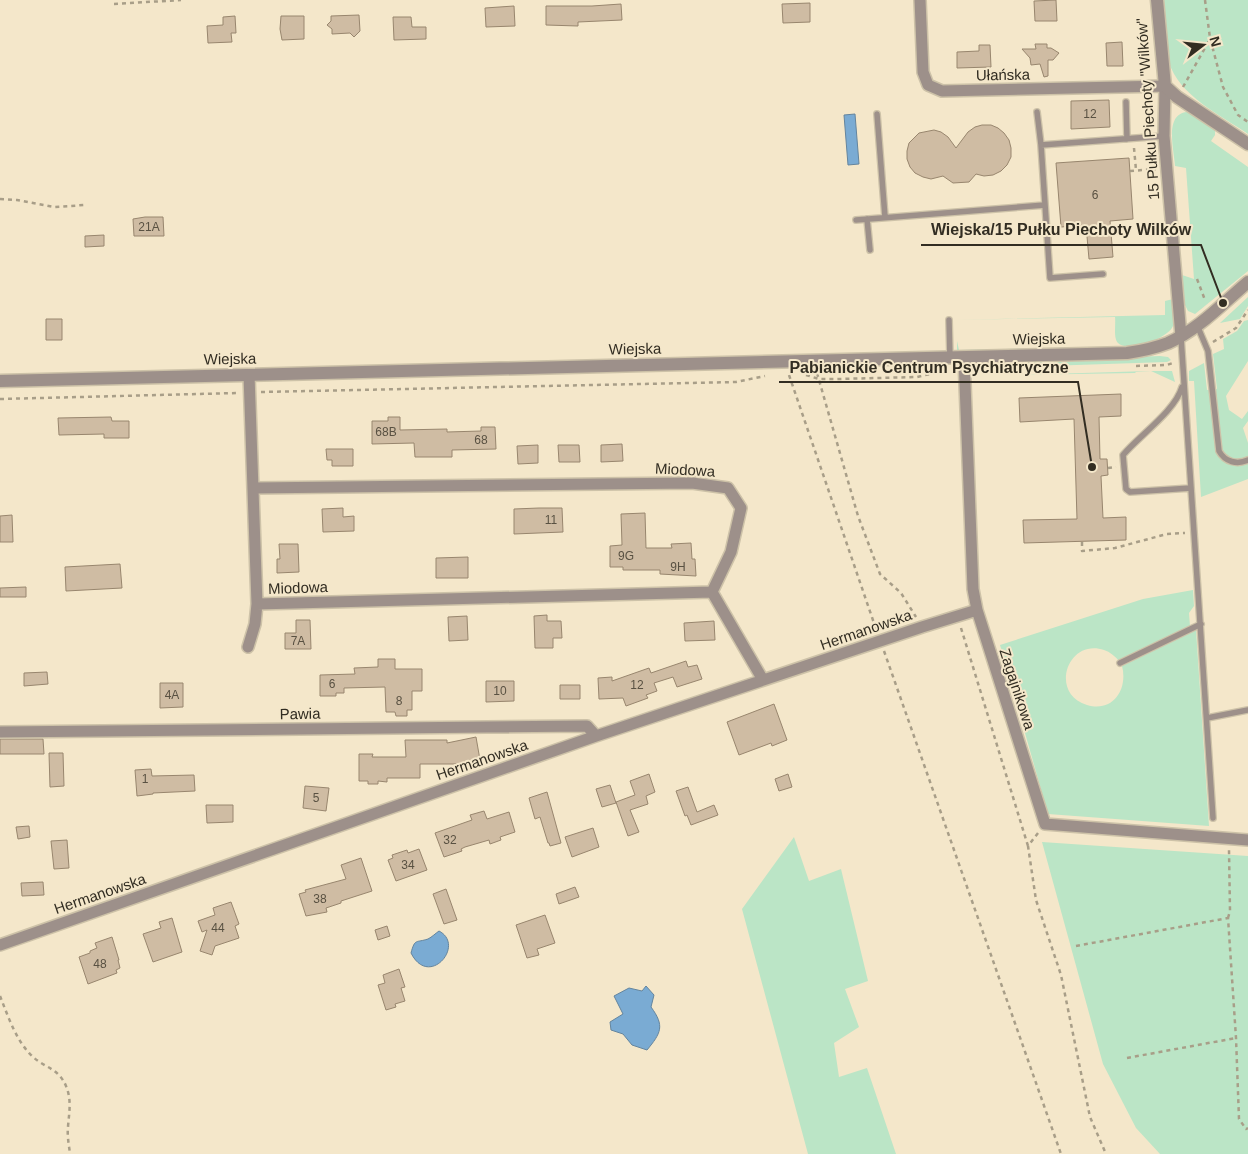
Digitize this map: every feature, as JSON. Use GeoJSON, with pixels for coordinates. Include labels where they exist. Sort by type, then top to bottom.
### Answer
{"type":"FeatureCollection","features":[{"type":"Feature","properties":{"kind":"street","name":"Ułańska"},"geometry":{"type":"LineString","coordinates":[[920,0],[923,72],[928,85],[942,91],[1165,86]]}},
{"type":"Feature","properties":{"kind":"street","name":"15 Pułku Piechoty \"Wilków\""},"geometry":{"type":"LineString","coordinates":[[1157,0],[1165,86],[1164,136],[1181,336]]}},
{"type":"Feature","properties":{"kind":"street"},"geometry":{"type":"LineString","coordinates":[[1165,86],[1177,97],[1248,144]]}},
{"type":"Feature","properties":{"kind":"street","name":"Wiejska"},"geometry":{"type":"LineString","coordinates":[[0,381],[1127,353],[1149,349],[1181,336],[1248,282]]}},
{"type":"Feature","properties":{"kind":"street","name":"Zagajnikowa"},"geometry":{"type":"LineString","coordinates":[[964,358],[973,589],[976,610],[1045,824]]}},
{"type":"Feature","properties":{"kind":"street","name":"Miodowa"},"geometry":{"type":"LineString","coordinates":[[248,647],[255,624],[257,604],[249,375]]}},
{"type":"Feature","properties":{"kind":"street","name":"Miodowa"},"geometry":{"type":"LineString","coordinates":[[253,488],[692,482],[728,488],[741,508],[732,552],[712,592],[257,604]]}},
{"type":"Feature","properties":{"kind":"street"},"geometry":{"type":"LineString","coordinates":[[712,592],[763,680]]}},
{"type":"Feature","properties":{"kind":"street","name":"Hermanowska"},"geometry":{"type":"LineString","coordinates":[[0,945],[596,736],[976,610]]}},
{"type":"Feature","properties":{"kind":"street","name":"Pawia"},"geometry":{"type":"LineString","coordinates":[[0,732],[587,726],[596,736]]}},
{"type":"Feature","properties":{"kind":"street"},"geometry":{"type":"LineString","coordinates":[[1045,824],[1248,840]]}},
{"type":"Feature","properties":{"kind":"lane"},"geometry":{"type":"LineString","coordinates":[[1126,102],[1130,139]]}},
{"type":"Feature","properties":{"kind":"lane"},"geometry":{"type":"LineString","coordinates":[[1037,112],[1050,278],[1103,274]]}},
{"type":"Feature","properties":{"kind":"lane"},"geometry":{"type":"LineString","coordinates":[[876,114],[885,218]]}},
{"type":"Feature","properties":{"kind":"lane"},"geometry":{"type":"LineString","coordinates":[[1041,145],[1164,136]]}},
{"type":"Feature","properties":{"kind":"lane"},"geometry":{"type":"LineString","coordinates":[[856,220],[1045,205]]}},
{"type":"Feature","properties":{"kind":"lane"},"geometry":{"type":"LineString","coordinates":[[867,219],[870,250]]}},
{"type":"Feature","properties":{"kind":"lane"},"geometry":{"type":"LineString","coordinates":[[949,320],[950,358]]}},
{"type":"Feature","properties":{"kind":"lane"},"geometry":{"type":"LineString","coordinates":[[1197,325],[1208,352],[1219,451],[1229,461],[1240,462],[1248,460]]}},
{"type":"Feature","properties":{"kind":"lane"},"geometry":{"type":"LineString","coordinates":[[1181,336],[1213,818]]}},
{"type":"Feature","properties":{"kind":"lane"},"geometry":{"type":"LineString","coordinates":[[1184,383],[1175,402],[1132,444],[1123,456],[1126,489],[1130,492],[1191,488]]}},
{"type":"Feature","properties":{"kind":"lane"},"geometry":{"type":"LineString","coordinates":[[1120,663],[1201,624]]}},
{"type":"Feature","properties":{"kind":"lane"},"geometry":{"type":"LineString","coordinates":[[1207,718],[1248,710]]}},
{"type":"Feature","properties":{"kind":"path"},"geometry":{"type":"LineString","coordinates":[[114,4],[181,0]]}},
{"type":"Feature","properties":{"kind":"path"},"geometry":{"type":"LineString","coordinates":[[1205,0],[1210,38],[1223,87],[1238,115],[1248,122]]}},
{"type":"Feature","properties":{"kind":"path"},"geometry":{"type":"LineString","coordinates":[[1177,97],[1210,38]]}},
{"type":"Feature","properties":{"kind":"path"},"geometry":{"type":"LineString","coordinates":[[1130,139],[1136,170]]}},
{"type":"Feature","properties":{"kind":"path"},"geometry":{"type":"LineString","coordinates":[[1130,171],[1167,168]]}},
{"type":"Feature","properties":{"kind":"path"},"geometry":{"type":"LineString","coordinates":[[0,199],[17,200],[54,207],[85,205]]}},
{"type":"Feature","properties":{"kind":"path"},"geometry":{"type":"LineString","coordinates":[[1197,279],[1205,300]]}},
{"type":"Feature","properties":{"kind":"path"},"geometry":{"type":"LineString","coordinates":[[1213,342],[1236,328],[1248,310]]}},
{"type":"Feature","properties":{"kind":"path"},"geometry":{"type":"LineString","coordinates":[[1130,366],[1167,365],[1172,363]]}},
{"type":"Feature","properties":{"kind":"path"},"geometry":{"type":"LineString","coordinates":[[782,375],[808,375],[819,379],[917,377],[940,371]]}},
{"type":"Feature","properties":{"kind":"path"},"geometry":{"type":"LineString","coordinates":[[0,399],[736,382],[768,375]]}},
{"type":"Feature","properties":{"kind":"path"},"geometry":{"type":"LineString","coordinates":[[789,375],[880,641],[1061,1154]]}},
{"type":"Feature","properties":{"kind":"path"},"geometry":{"type":"LineString","coordinates":[[819,379],[858,516],[880,574],[900,593],[922,627]]}},
{"type":"Feature","properties":{"kind":"path"},"geometry":{"type":"LineString","coordinates":[[1082,542],[1082,551],[1115,548],[1167,534],[1194,533]]}},
{"type":"Feature","properties":{"kind":"path"},"geometry":{"type":"LineString","coordinates":[[957,616],[1028,846],[1036,900],[1061,975],[1090,1117],[1106,1154]]}},
{"type":"Feature","properties":{"kind":"path"},"geometry":{"type":"LineString","coordinates":[[1028,846],[1045,824]]}},
{"type":"Feature","properties":{"kind":"path"},"geometry":{"type":"LineString","coordinates":[[1228,839],[1230,911],[1228,918],[1239,1119],[1246,1129],[1248,1128]]}},
{"type":"Feature","properties":{"kind":"path"},"geometry":{"type":"LineString","coordinates":[[1076,946],[1228,918]]}},
{"type":"Feature","properties":{"kind":"path"},"geometry":{"type":"LineString","coordinates":[[0,996],[17,1034],[28,1052],[37,1061],[61,1076],[67,1088],[71,1104],[68,1128],[70,1154]]}},
{"type":"Feature","properties":{"kind":"path"},"geometry":{"type":"LineString","coordinates":[[1127,1058],[1236,1038]]}},
{"type":"Feature","properties":{"kind":"green space"},"geometry":{"type":"Polygon","coordinates":[[[1164,0],[1248,0],[1248,134],[1202,104],[1181,85],[1174,74],[1166,47],[1164,0]]]}},
{"type":"Feature","properties":{"kind":"green space"},"geometry":{"type":"Polygon","coordinates":[[[1187,112],[1215,129],[1215,135],[1211,141],[1248,167],[1248,271],[1195,314],[1188,311],[1185,305],[1182,275],[1194,279],[1186,168],[1175,166],[1172,142],[1175,119],[1180,114],[1187,112]]]}},
{"type":"Feature","properties":{"kind":"green space"},"geometry":{"type":"Polygon","coordinates":[[[1248,297],[1248,306],[1240,319],[1220,323],[1248,297]]]}},
{"type":"Feature","properties":{"kind":"green space"},"geometry":{"type":"Polygon","coordinates":[[[1173,299],[1175,320],[1170,331],[1156,340],[1130,346],[1123,346],[1116,341],[1115,317],[956,320],[1165,315],[1165,301],[1173,299]]]}},
{"type":"Feature","properties":{"kind":"green space"},"geometry":{"type":"Polygon","coordinates":[[[1248,320],[1248,361],[1226,396],[1229,410],[1242,419],[1248,411],[1248,421],[1243,428],[1248,443],[1248,479],[1201,497],[1194,381],[1189,381],[1189,371],[1204,363],[1207,390],[1217,389],[1213,354],[1224,349],[1223,339],[1237,331],[1244,321],[1248,320]]]}},
{"type":"Feature","properties":{"kind":"green space"},"geometry":{"type":"Polygon","coordinates":[[[957,341],[959,350],[1103,347],[957,352],[957,341]]]}},
{"type":"Feature","properties":{"kind":"green space"},"geometry":{"type":"Polygon","coordinates":[[[1168,357],[1171,360],[1167,362],[1014,367],[1018,361],[1168,357]]]}},
{"type":"Feature","properties":{"kind":"green space"},"geometry":{"type":"Polygon","coordinates":[[[980,362],[998,362],[1001,367],[977,368],[974,366],[980,362]]]}},
{"type":"Feature","properties":{"kind":"green space"},"geometry":{"type":"Polygon","coordinates":[[[1151,371],[1135,373],[1014,375],[1151,371]]]}},
{"type":"Feature","properties":{"kind":"green space"},"geometry":{"type":"Polygon","coordinates":[[[1151,371],[1172,371],[1175,382],[1151,371]]]}},
{"type":"Feature","properties":{"kind":"green space"},"geometry":{"type":"Polygon","coordinates":[[[1193,590],[1194,606],[1189,613],[1190,626],[1119,661],[1112,654],[1104,650],[1091,648],[1080,652],[1072,659],[1067,669],[1066,680],[1068,690],[1075,699],[1087,705],[1097,707],[1105,705],[1112,702],[1121,690],[1123,682],[1122,666],[1196,630],[1209,826],[1048,814],[1000,645],[1143,599],[1193,590]]]}},
{"type":"Feature","properties":{"kind":"green space"},"geometry":{"type":"Polygon","coordinates":[[[794,837],[809,881],[841,869],[868,981],[845,989],[859,1027],[834,1043],[839,1077],[867,1068],[896,1154],[808,1154],[742,909],[794,837]]]}},
{"type":"Feature","properties":{"kind":"green space"},"geometry":{"type":"Polygon","coordinates":[[[1042,842],[1248,856],[1248,1154],[1160,1154],[1136,1128],[1103,1064],[1042,842]]]}},
{"type":"Feature","properties":{"kind":"water"},"geometry":{"type":"Polygon","coordinates":[[[855,114],[859,164],[848,165],[844,115],[855,114]]]}},
{"type":"Feature","properties":{"kind":"water"},"geometry":{"type":"Polygon","coordinates":[[[439,931],[446,937],[449,945],[447,954],[435,966],[427,967],[418,963],[411,953],[414,945],[416,942],[428,939],[439,931]]]}},
{"type":"Feature","properties":{"kind":"water"},"geometry":{"type":"Polygon","coordinates":[[[646,986],[654,995],[651,1007],[660,1024],[656,1039],[647,1050],[632,1045],[623,1034],[611,1030],[610,1022],[623,1014],[614,996],[629,988],[642,991],[646,986]]]}},
{"type":"Feature","properties":{"kind":"building"},"geometry":{"type":"Polygon","coordinates":[[[1056,0],[1057,21],[1035,21],[1034,1],[1056,0]]]}},
{"type":"Feature","properties":{"kind":"building"},"geometry":{"type":"Polygon","coordinates":[[[810,3],[810,22],[783,23],[782,4],[810,3]]]}},
{"type":"Feature","properties":{"kind":"building"},"geometry":{"type":"Polygon","coordinates":[[[621,4],[622,20],[578,22],[578,26],[546,25],[546,6],[621,4]]]}},
{"type":"Feature","properties":{"kind":"building"},"geometry":{"type":"Polygon","coordinates":[[[514,6],[515,26],[486,27],[485,8],[514,6]]]}},
{"type":"Feature","properties":{"kind":"building"},"geometry":{"type":"Polygon","coordinates":[[[359,15],[360,31],[354,37],[350,33],[332,34],[332,29],[327,25],[331,21],[331,16],[359,15]]]}},
{"type":"Feature","properties":{"kind":"building"},"geometry":{"type":"Polygon","coordinates":[[[235,16],[236,33],[231,33],[232,42],[208,43],[207,26],[223,25],[223,17],[235,16]]]}},
{"type":"Feature","properties":{"kind":"building"},"geometry":{"type":"Polygon","coordinates":[[[281,16],[304,16],[304,39],[282,40],[280,29],[281,16]]]}},
{"type":"Feature","properties":{"kind":"building"},"geometry":{"type":"Polygon","coordinates":[[[393,17],[411,17],[412,27],[426,27],[426,39],[394,40],[393,17]]]}},
{"type":"Feature","properties":{"kind":"building"},"geometry":{"type":"Polygon","coordinates":[[[1122,42],[1123,66],[1107,66],[1106,43],[1122,42]]]}},
{"type":"Feature","properties":{"kind":"building"},"geometry":{"type":"Polygon","coordinates":[[[1035,44],[1047,44],[1047,48],[1051,48],[1059,53],[1053,60],[1048,60],[1048,76],[1044,77],[1040,64],[1031,65],[1030,58],[1022,49],[1036,49],[1035,44]]]}},
{"type":"Feature","properties":{"kind":"building"},"geometry":{"type":"Polygon","coordinates":[[[979,45],[990,45],[991,67],[957,68],[957,52],[979,51],[979,45]]]}},
{"type":"Feature","properties":{"kind":"building"},"geometry":{"type":"Polygon","coordinates":[[[1109,100],[1110,127],[1071,129],[1071,101],[1109,100]]]}},
{"type":"Feature","properties":{"kind":"building"},"geometry":{"type":"Polygon","coordinates":[[[982,125],[991,125],[998,128],[1009,140],[1011,157],[1001,171],[993,175],[984,176],[976,174],[969,182],[953,183],[943,176],[931,179],[923,177],[915,173],[910,167],[907,159],[909,143],[919,133],[934,130],[941,132],[948,137],[956,148],[968,132],[982,125]]]}},
{"type":"Feature","properties":{"kind":"building"},"geometry":{"type":"Polygon","coordinates":[[[1129,158],[1133,219],[1110,221],[1113,257],[1089,259],[1086,225],[1061,227],[1056,163],[1129,158]]]}},
{"type":"Feature","properties":{"kind":"building"},"geometry":{"type":"Polygon","coordinates":[[[163,217],[164,236],[134,236],[133,219],[163,217]]]}},
{"type":"Feature","properties":{"kind":"building"},"geometry":{"type":"Polygon","coordinates":[[[104,235],[104,246],[85,247],[85,236],[104,235]]]}},
{"type":"Feature","properties":{"kind":"building"},"geometry":{"type":"Polygon","coordinates":[[[46,319],[62,319],[62,340],[46,340],[46,319]]]}},
{"type":"Feature","properties":{"kind":"building"},"geometry":{"type":"Polygon","coordinates":[[[1121,394],[1121,416],[1099,417],[1100,459],[1107,459],[1108,475],[1101,476],[1103,518],[1126,517],[1126,540],[1024,543],[1023,520],[1077,519],[1074,419],[1020,422],[1019,398],[1121,394]]]}},
{"type":"Feature","properties":{"kind":"building"},"geometry":{"type":"Polygon","coordinates":[[[111,417],[112,421],[129,421],[129,438],[104,438],[104,434],[59,435],[58,418],[111,417]]]}},
{"type":"Feature","properties":{"kind":"building"},"geometry":{"type":"Polygon","coordinates":[[[388,417],[400,417],[400,430],[447,429],[447,432],[481,431],[481,427],[495,427],[496,449],[452,450],[452,457],[415,457],[414,443],[372,444],[372,421],[388,421],[388,417]]]}},
{"type":"Feature","properties":{"kind":"building"},"geometry":{"type":"Polygon","coordinates":[[[622,444],[623,461],[601,462],[601,445],[622,444]]]}},
{"type":"Feature","properties":{"kind":"building"},"geometry":{"type":"Polygon","coordinates":[[[538,445],[538,463],[518,464],[517,446],[538,445]]]}},
{"type":"Feature","properties":{"kind":"building"},"geometry":{"type":"Polygon","coordinates":[[[558,445],[579,445],[580,462],[559,462],[558,445]]]}},
{"type":"Feature","properties":{"kind":"building"},"geometry":{"type":"Polygon","coordinates":[[[326,449],[353,449],[353,466],[332,466],[332,460],[327,460],[326,449]]]}},
{"type":"Feature","properties":{"kind":"building"},"geometry":{"type":"Polygon","coordinates":[[[343,508],[343,517],[354,516],[354,531],[323,532],[322,509],[343,508]]]}},
{"type":"Feature","properties":{"kind":"building"},"geometry":{"type":"Polygon","coordinates":[[[562,508],[563,532],[514,534],[514,509],[562,508]]]}},
{"type":"Feature","properties":{"kind":"building"},"geometry":{"type":"Polygon","coordinates":[[[645,513],[646,548],[672,548],[671,544],[691,543],[692,559],[695,559],[696,576],[660,574],[660,570],[623,570],[623,567],[610,567],[610,546],[622,545],[621,514],[645,513]]]}},
{"type":"Feature","properties":{"kind":"building"},"geometry":{"type":"Polygon","coordinates":[[[12,515],[13,542],[0,542],[0,516],[12,515]]]}},
{"type":"Feature","properties":{"kind":"building"},"geometry":{"type":"Polygon","coordinates":[[[279,544],[298,544],[299,572],[277,573],[277,559],[280,559],[279,544]]]}},
{"type":"Feature","properties":{"kind":"building"},"geometry":{"type":"Polygon","coordinates":[[[468,557],[468,578],[436,578],[436,558],[468,557]]]}},
{"type":"Feature","properties":{"kind":"building"},"geometry":{"type":"Polygon","coordinates":[[[120,564],[122,588],[66,591],[65,567],[120,564]]]}},
{"type":"Feature","properties":{"kind":"building"},"geometry":{"type":"Polygon","coordinates":[[[26,587],[26,597],[0,597],[0,588],[26,587]]]}},
{"type":"Feature","properties":{"kind":"building"},"geometry":{"type":"Polygon","coordinates":[[[547,615],[547,621],[561,621],[562,638],[553,638],[553,648],[535,648],[534,616],[547,615]]]}},
{"type":"Feature","properties":{"kind":"building"},"geometry":{"type":"Polygon","coordinates":[[[467,616],[468,640],[449,641],[448,617],[467,616]]]}},
{"type":"Feature","properties":{"kind":"building"},"geometry":{"type":"Polygon","coordinates":[[[296,620],[310,620],[311,649],[285,649],[285,633],[296,633],[296,620]]]}},
{"type":"Feature","properties":{"kind":"building"},"geometry":{"type":"Polygon","coordinates":[[[714,621],[715,640],[685,641],[684,623],[714,621]]]}},
{"type":"Feature","properties":{"kind":"building"},"geometry":{"type":"Polygon","coordinates":[[[378,659],[395,659],[395,669],[422,669],[422,691],[412,691],[412,710],[407,710],[407,716],[396,716],[395,712],[386,712],[385,687],[344,688],[344,693],[336,693],[336,696],[320,696],[320,675],[355,674],[354,668],[378,667],[378,659]]]}},
{"type":"Feature","properties":{"kind":"building"},"geometry":{"type":"Polygon","coordinates":[[[686,661],[688,667],[697,665],[702,679],[677,687],[673,677],[654,683],[657,691],[646,695],[648,698],[626,706],[623,698],[599,699],[598,678],[612,677],[612,681],[649,668],[651,673],[686,661]]]}},
{"type":"Feature","properties":{"kind":"building"},"geometry":{"type":"Polygon","coordinates":[[[47,672],[48,684],[24,686],[24,673],[47,672]]]}},
{"type":"Feature","properties":{"kind":"building"},"geometry":{"type":"Polygon","coordinates":[[[486,681],[514,681],[514,701],[486,702],[486,681]]]}},
{"type":"Feature","properties":{"kind":"building"},"geometry":{"type":"Polygon","coordinates":[[[160,683],[183,683],[183,707],[160,708],[160,683]]]}},
{"type":"Feature","properties":{"kind":"building"},"geometry":{"type":"Polygon","coordinates":[[[560,685],[580,685],[580,699],[560,699],[560,685]]]}},
{"type":"Feature","properties":{"kind":"building"},"geometry":{"type":"Polygon","coordinates":[[[774,704],[787,740],[772,746],[771,743],[739,755],[727,722],[774,704]]]}},
{"type":"Feature","properties":{"kind":"building"},"geometry":{"type":"Polygon","coordinates":[[[476,737],[480,760],[459,764],[420,764],[420,778],[387,778],[387,782],[378,781],[378,784],[368,784],[368,781],[359,781],[359,754],[373,754],[372,757],[406,757],[405,740],[447,740],[447,743],[476,737]]]}},
{"type":"Feature","properties":{"kind":"building"},"geometry":{"type":"Polygon","coordinates":[[[0,739],[43,739],[44,754],[0,754],[0,739]]]}},
{"type":"Feature","properties":{"kind":"building"},"geometry":{"type":"Polygon","coordinates":[[[49,753],[63,753],[64,786],[50,787],[49,753]]]}},
{"type":"Feature","properties":{"kind":"building"},"geometry":{"type":"Polygon","coordinates":[[[151,769],[152,776],[194,775],[195,791],[153,793],[137,796],[135,770],[151,769]]]}},
{"type":"Feature","properties":{"kind":"building"},"geometry":{"type":"Polygon","coordinates":[[[649,774],[655,792],[646,796],[648,804],[630,810],[639,832],[628,836],[616,802],[635,795],[630,781],[649,774]]]}},
{"type":"Feature","properties":{"kind":"building"},"geometry":{"type":"Polygon","coordinates":[[[788,774],[792,787],[779,791],[775,779],[788,774]]]}},
{"type":"Feature","properties":{"kind":"building"},"geometry":{"type":"Polygon","coordinates":[[[610,785],[616,803],[602,807],[596,789],[610,785]]]}},
{"type":"Feature","properties":{"kind":"building"},"geometry":{"type":"Polygon","coordinates":[[[305,786],[329,788],[326,811],[303,808],[305,786]]]}},
{"type":"Feature","properties":{"kind":"building"},"geometry":{"type":"Polygon","coordinates":[[[688,787],[697,812],[714,805],[718,815],[691,825],[687,815],[685,816],[676,791],[688,787]]]}},
{"type":"Feature","properties":{"kind":"building"},"geometry":{"type":"Polygon","coordinates":[[[547,792],[561,843],[550,846],[540,817],[535,819],[529,798],[547,792]]]}},
{"type":"Feature","properties":{"kind":"building"},"geometry":{"type":"Polygon","coordinates":[[[206,805],[233,805],[233,822],[207,823],[206,805]]]}},
{"type":"Feature","properties":{"kind":"building"},"geometry":{"type":"Polygon","coordinates":[[[484,811],[487,819],[509,812],[515,832],[500,837],[501,840],[490,844],[489,840],[465,847],[461,849],[462,851],[444,857],[435,833],[472,820],[470,815],[484,811]]]}},
{"type":"Feature","properties":{"kind":"building"},"geometry":{"type":"Polygon","coordinates":[[[29,826],[30,837],[18,839],[16,827],[29,826]]]}},
{"type":"Feature","properties":{"kind":"building"},"geometry":{"type":"Polygon","coordinates":[[[593,828],[599,847],[572,857],[565,837],[593,828]]]}},
{"type":"Feature","properties":{"kind":"building"},"geometry":{"type":"Polygon","coordinates":[[[67,840],[69,868],[54,869],[51,841],[67,840]]]}},
{"type":"Feature","properties":{"kind":"building"},"geometry":{"type":"Polygon","coordinates":[[[419,849],[427,870],[396,881],[388,860],[393,858],[392,855],[407,850],[408,853],[419,849]]]}},
{"type":"Feature","properties":{"kind":"building"},"geometry":{"type":"Polygon","coordinates":[[[361,858],[372,891],[326,908],[327,912],[306,916],[299,894],[306,892],[305,890],[346,879],[341,865],[361,858]]]}},
{"type":"Feature","properties":{"kind":"building"},"geometry":{"type":"Polygon","coordinates":[[[43,882],[44,895],[22,896],[21,883],[43,882]]]}},
{"type":"Feature","properties":{"kind":"building"},"geometry":{"type":"Polygon","coordinates":[[[575,887],[579,897],[559,904],[556,894],[575,887]]]}},
{"type":"Feature","properties":{"kind":"building"},"geometry":{"type":"Polygon","coordinates":[[[446,889],[457,920],[444,924],[433,894],[446,889]]]}},
{"type":"Feature","properties":{"kind":"building"},"geometry":{"type":"Polygon","coordinates":[[[231,902],[239,924],[235,926],[239,938],[215,946],[212,955],[200,951],[207,930],[202,932],[198,921],[215,915],[213,908],[231,902]]]}},
{"type":"Feature","properties":{"kind":"building"},"geometry":{"type":"Polygon","coordinates":[[[545,915],[555,943],[537,949],[539,955],[527,958],[516,925],[545,915]]]}},
{"type":"Feature","properties":{"kind":"building"},"geometry":{"type":"Polygon","coordinates":[[[172,918],[182,952],[153,962],[143,934],[161,928],[159,922],[172,918]]]}},
{"type":"Feature","properties":{"kind":"building"},"geometry":{"type":"Polygon","coordinates":[[[387,926],[390,936],[378,940],[375,930],[387,926]]]}},
{"type":"Feature","properties":{"kind":"building"},"geometry":{"type":"Polygon","coordinates":[[[112,937],[120,968],[116,970],[117,973],[88,984],[79,957],[97,948],[95,943],[112,937]]]}},
{"type":"Feature","properties":{"kind":"building"},"geometry":{"type":"Polygon","coordinates":[[[399,969],[405,987],[401,988],[405,1001],[395,1004],[396,1007],[386,1010],[378,985],[385,983],[383,975],[399,969]]]}},
{"type":"Feature","properties":{"kind":"place","name":"Wiejska/15 Pułku Piechoty Wilków"},"geometry":{"type":"Point","coordinates":[1223,303]}},
{"type":"Feature","properties":{"kind":"place","name":"Pabianickie Centrum Psychiatryczne"},"geometry":{"type":"Point","coordinates":[1092,467]}}]}
